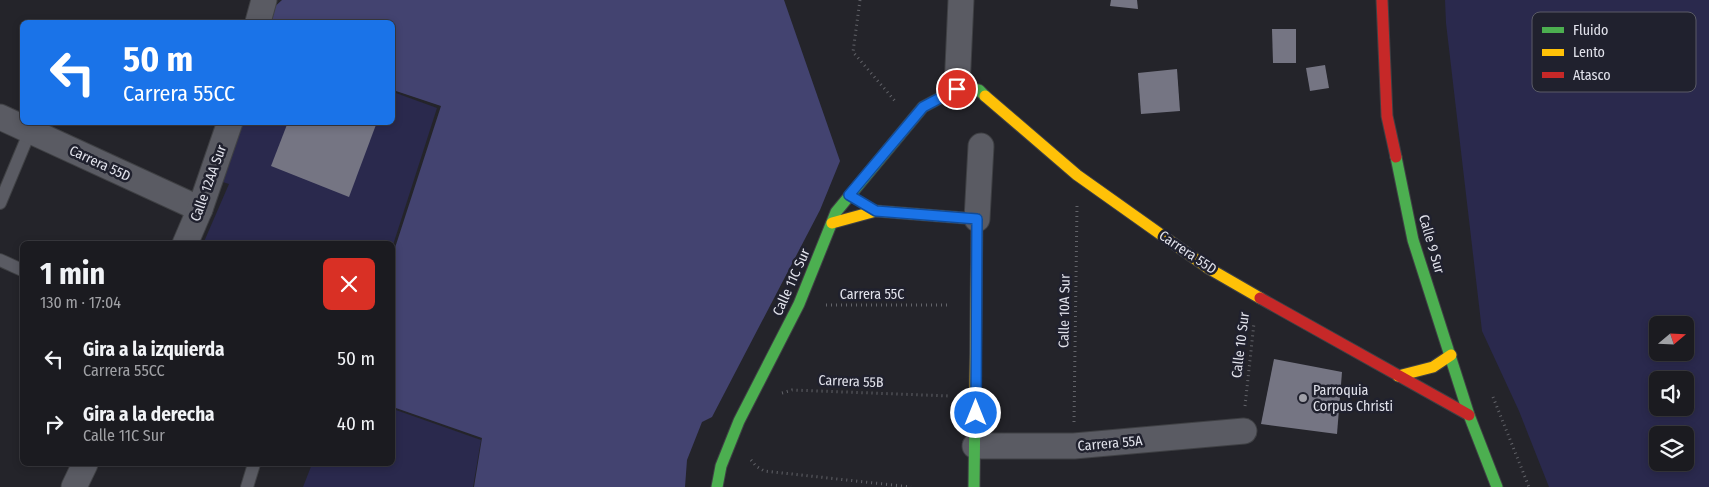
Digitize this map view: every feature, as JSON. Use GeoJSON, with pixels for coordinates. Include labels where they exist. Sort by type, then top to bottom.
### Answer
{"type":"FeatureCollection","features":[{"type":"Feature","properties":{"kind":"street"},"geometry":{"type":"LineString","coordinates":[[259,20],[264,0]]}},
{"type":"Feature","properties":{"kind":"street"},"geometry":{"type":"LineString","coordinates":[[957,89],[961,0]]}},
{"type":"Feature","properties":{"kind":"street","name":"Calle 9 Sur"},"geometry":{"type":"LineString","coordinates":[[1382,0],[1387,116],[1413,240],[1469,415],[1497,487]]}},
{"type":"Feature","properties":{"kind":"street","name":"Calle 11C Sur"},"geometry":{"type":"LineString","coordinates":[[717,487],[721,466],[739,421],[799,304],[836,212],[923,107],[957,89]]}},
{"type":"Feature","properties":{"kind":"street","name":"Carrera 55D"},"geometry":{"type":"LineString","coordinates":[[957,89],[979,90],[1077,175],[1208,268],[1469,415]]}},
{"type":"Feature","properties":{"kind":"street","name":"Carrera 55D"},"geometry":{"type":"LineString","coordinates":[[0,117],[200,209]]}},
{"type":"Feature","properties":{"kind":"street","name":"Calle 12AA Sur"},"geometry":{"type":"LineString","coordinates":[[186,241],[200,209],[229,125]]}},
{"type":"Feature","properties":{"kind":"street"},"geometry":{"type":"LineString","coordinates":[[974,487],[976,446],[977,219],[982,146]]}},
{"type":"Feature","properties":{"kind":"street"},"geometry":{"type":"LineString","coordinates":[[849,195],[876,211]]}},
{"type":"Feature","properties":{"kind":"street"},"geometry":{"type":"LineString","coordinates":[[832,223],[876,211],[977,219]]}},
{"type":"Feature","properties":{"kind":"street"},"geometry":{"type":"LineString","coordinates":[[1398,376],[1431,369],[1451,355]]}},
{"type":"Feature","properties":{"kind":"street","name":"Carrera 55A"},"geometry":{"type":"LineString","coordinates":[[976,446],[1074,446],[1244,431]]}},
{"type":"Feature","properties":{"kind":"street"},"geometry":{"type":"LineString","coordinates":[[74,487],[84,466]]}},
{"type":"Feature","properties":{"kind":"lane"},"geometry":{"type":"LineString","coordinates":[[0,203],[30,131]]}},
{"type":"Feature","properties":{"kind":"lane"},"geometry":{"type":"LineString","coordinates":[[0,260],[20,269]]}},
{"type":"Feature","properties":{"kind":"lane"},"geometry":{"type":"LineString","coordinates":[[247,487],[253,466]]}},
{"type":"Feature","properties":{"kind":"path"},"geometry":{"type":"LineString","coordinates":[[860,0],[853,52],[912,120]]}},
{"type":"Feature","properties":{"kind":"path","name":"Calle 10A Sur"},"geometry":{"type":"LineString","coordinates":[[1074,446],[1077,175]]}},
{"type":"Feature","properties":{"kind":"path","name":"Calle 10 Sur"},"geometry":{"type":"LineString","coordinates":[[1245,398],[1257,295]]}},
{"type":"Feature","properties":{"kind":"path","name":"Carrera 55C"},"geometry":{"type":"LineString","coordinates":[[820,308],[826,305],[976,305]]}},
{"type":"Feature","properties":{"kind":"path","name":"Carrera 55B"},"geometry":{"type":"LineString","coordinates":[[779,394],[792,390],[976,397]]}},
{"type":"Feature","properties":{"kind":"path"},"geometry":{"type":"LineString","coordinates":[[728,447],[748,457],[756,466],[764,471],[911,487]]}},
{"type":"Feature","properties":{"kind":"shaded area"},"geometry":{"type":"Polygon","coordinates":[[[282,0],[784,0],[840,161],[820,210],[712,417],[702,422],[687,460],[685,487],[474,487],[482,438],[395,408],[395,248],[441,106],[395,91],[395,20],[260,20],[282,0]]]}},
{"type":"Feature","properties":{"kind":"shaded area"},"geometry":{"type":"Polygon","coordinates":[[[1445,0],[1709,0],[1709,487],[1549,487],[1519,411],[1482,331],[1446,23],[1445,0]]]}},
{"type":"Feature","properties":{"kind":"shaded area"},"geometry":{"type":"Polygon","coordinates":[[[395,93],[437,108],[394,241],[204,241],[229,184],[199,174],[217,125],[395,125],[395,93]]]}},
{"type":"Feature","properties":{"kind":"shaded area"},"geometry":{"type":"Polygon","coordinates":[[[395,410],[481,440],[473,487],[303,487],[311,466],[395,466],[395,410]]]}},
{"type":"Feature","properties":{"kind":"building"},"geometry":{"type":"Polygon","coordinates":[[[1111,0],[1137,0],[1138,9],[1110,6],[1111,0]]]}},
{"type":"Feature","properties":{"kind":"building"},"geometry":{"type":"Polygon","coordinates":[[[1272,29],[1296,29],[1296,63],[1273,63],[1272,29]]]}},
{"type":"Feature","properties":{"kind":"building"},"geometry":{"type":"Polygon","coordinates":[[[1325,65],[1329,88],[1310,91],[1306,68],[1325,65]]]}},
{"type":"Feature","properties":{"kind":"building"},"geometry":{"type":"Polygon","coordinates":[[[1177,69],[1180,111],[1141,114],[1138,73],[1177,69]]]}},
{"type":"Feature","properties":{"kind":"building"},"geometry":{"type":"Polygon","coordinates":[[[287,125],[376,125],[349,197],[271,166],[287,125]]]}},
{"type":"Feature","properties":{"kind":"building","name":"Parroquia Corpus Christi"},"geometry":{"type":"Polygon","coordinates":[[[1274,359],[1342,372],[1337,434],[1261,424],[1274,359]]]}},
{"type":"Feature","properties":{"kind":"traffic: fast"},"geometry":{"type":"LineString","coordinates":[[717,487],[721,466],[739,421],[799,304],[836,212],[923,107],[957,89],[979,90],[985,96]]}},
{"type":"Feature","properties":{"kind":"traffic: fast"},"geometry":{"type":"LineString","coordinates":[[1396,157],[1413,240],[1469,415],[1497,487]]}},
{"type":"Feature","properties":{"kind":"traffic: fast"},"geometry":{"type":"LineString","coordinates":[[974,487],[975,399]]}},
{"type":"Feature","properties":{"kind":"traffic: slow"},"geometry":{"type":"LineString","coordinates":[[985,96],[1077,175],[1208,268],[1260,298]]}},
{"type":"Feature","properties":{"kind":"traffic: slow"},"geometry":{"type":"LineString","coordinates":[[832,223],[876,211],[977,219],[975,399]]}},
{"type":"Feature","properties":{"kind":"traffic: slow"},"geometry":{"type":"LineString","coordinates":[[1398,376],[1433,367],[1451,355]]}},
{"type":"Feature","properties":{"kind":"traffic: jam"},"geometry":{"type":"LineString","coordinates":[[1382,0],[1387,116],[1396,157]]}},
{"type":"Feature","properties":{"kind":"traffic: jam"},"geometry":{"type":"LineString","coordinates":[[1260,298],[1469,415]]}},
{"type":"Feature","properties":{"kind":"place","name":"Parroquia Corpus Christi"},"geometry":{"type":"Point","coordinates":[1303,398]}},
{"type":"Feature","properties":{"kind":"route"},"geometry":{"type":"LineString","coordinates":[[957,89],[923,107],[849,195],[876,211],[977,219],[976,413]]}}]}
